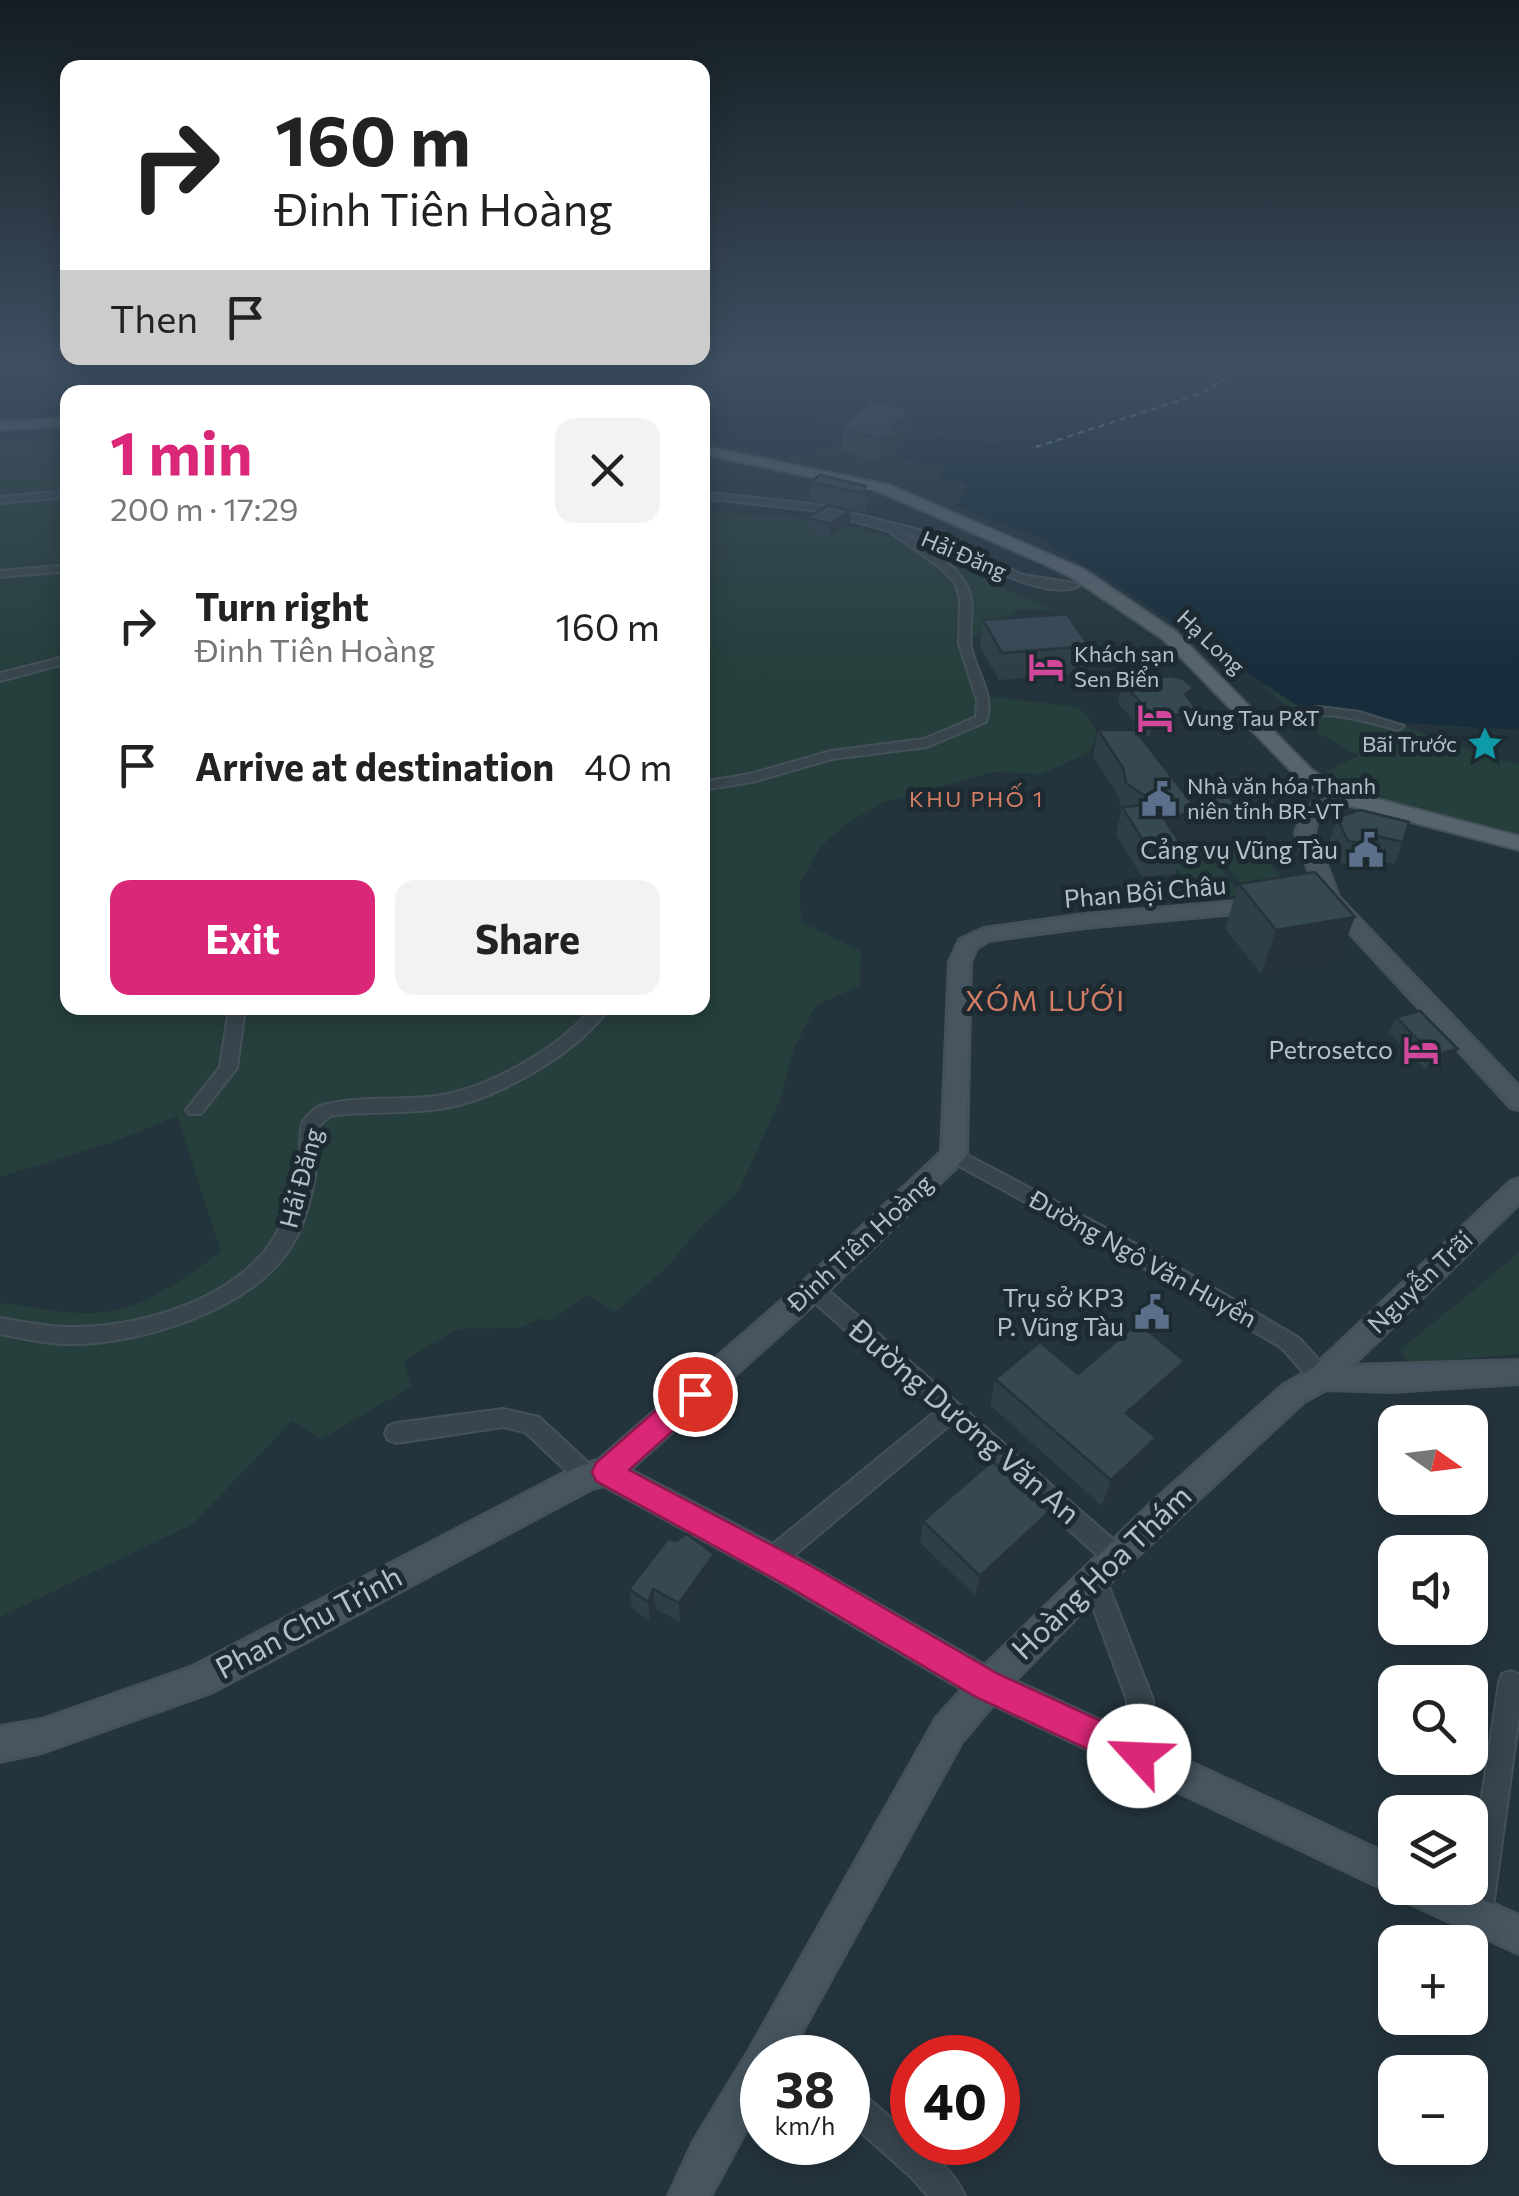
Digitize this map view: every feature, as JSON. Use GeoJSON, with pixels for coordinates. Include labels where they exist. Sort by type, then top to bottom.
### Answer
{"type":"FeatureCollection","features":[{"type":"Feature","properties":{"kind":"main road","name":"Hạ Long"},"geometry":{"type":"LineString","coordinates":[[795,469],[884,488],[1031,554],[1083,584],[1178,653],[1273,768],[1327,801]]}},
{"type":"Feature","properties":{"kind":"main road"},"geometry":{"type":"LineString","coordinates":[[1519,843],[1327,801],[1310,814],[1305,833],[1320,900],[1519,1101]]}},
{"type":"Feature","properties":{"kind":"main road"},"geometry":{"type":"LineString","coordinates":[[1327,801],[1519,859]]}},
{"type":"Feature","properties":{"kind":"main road","name":"Phan Bội Châu"},"geometry":{"type":"LineString","coordinates":[[967,944],[984,935],[1085,921],[1276,905]]}},
{"type":"Feature","properties":{"kind":"main road","name":"Đinh Tiên Hoàng"},"geometry":{"type":"LineString","coordinates":[[596,1474],[813,1289],[954,1156],[960,962],[967,944]]}},
{"type":"Feature","properties":{"kind":"main road","name":"Nguyễn Trãi"},"geometry":{"type":"LineString","coordinates":[[1322,1377],[1519,1188]]}},
{"type":"Feature","properties":{"kind":"main road"},"geometry":{"type":"LineString","coordinates":[[1322,1377],[1390,1379],[1519,1372]]}},
{"type":"Feature","properties":{"kind":"main road","name":"Hoàng Hoa Thám"},"geometry":{"type":"LineString","coordinates":[[782,2035],[949,1730],[1104,1566],[1294,1393],[1322,1377]]}},
{"type":"Feature","properties":{"kind":"main road"},"geometry":{"type":"LineString","coordinates":[[596,1474],[771,1560],[987,1686],[1378,1868]]}},
{"type":"Feature","properties":{"kind":"main road","name":"Phan Chu Trinh"},"geometry":{"type":"LineString","coordinates":[[0,1744],[42,1736],[200,1681],[596,1474]]}},
{"type":"Feature","properties":{"kind":"main road"},"geometry":{"type":"LineString","coordinates":[[1456,1905],[1519,1935]]}},
{"type":"Feature","properties":{"kind":"main road","name":"Hoàng Hoa Thám"},"geometry":{"type":"LineString","coordinates":[[689,2196],[708,2154],[740,2104]]}},
{"type":"Feature","properties":{"kind":"street"},"geometry":{"type":"LineString","coordinates":[[0,500],[60,495]]}},
{"type":"Feature","properties":{"kind":"street"},"geometry":{"type":"LineString","coordinates":[[710,497],[820,508],[893,530]]}},
{"type":"Feature","properties":{"kind":"street","name":"Hải Đăng"},"geometry":{"type":"LineString","coordinates":[[893,530],[918,535],[1042,584],[1083,584]]}},
{"type":"Feature","properties":{"kind":"street","name":"Hải Đăng"},"geometry":{"type":"LineString","coordinates":[[710,785],[752,778],[831,755],[917,745],[964,730],[982,719],[983,692],[965,645],[968,602],[961,585],[921,547],[893,530]]}},
{"type":"Feature","properties":{"kind":"street"},"geometry":{"type":"LineString","coordinates":[[0,574],[60,569]]}},
{"type":"Feature","properties":{"kind":"street"},"geometry":{"type":"LineString","coordinates":[[0,676],[60,662]]}},
{"type":"Feature","properties":{"kind":"street"},"geometry":{"type":"LineString","coordinates":[[1293,714],[1314,709],[1344,712],[1398,726]]}},
{"type":"Feature","properties":{"kind":"street"},"geometry":{"type":"LineString","coordinates":[[195,1110],[228,1068],[236,1015]]}},
{"type":"Feature","properties":{"kind":"street","name":"Hải Đăng"},"geometry":{"type":"LineString","coordinates":[[0,1326],[75,1336],[131,1330],[212,1299],[260,1270],[281,1247],[307,1166],[311,1124],[325,1110],[456,1099],[544,1057],[587,1026],[595,1015]]}},
{"type":"Feature","properties":{"kind":"street","name":"Đường Ngô Văn Huyền"},"geometry":{"type":"LineString","coordinates":[[954,1156],[1152,1260],[1292,1344],[1322,1377]]}},
{"type":"Feature","properties":{"kind":"street","name":"Đường Dương Văn An"},"geometry":{"type":"LineString","coordinates":[[813,1289],[952,1410],[1104,1566]]}},
{"type":"Feature","properties":{"kind":"street"},"geometry":{"type":"LineString","coordinates":[[771,1560],[952,1410]]}},
{"type":"Feature","properties":{"kind":"street"},"geometry":{"type":"LineString","coordinates":[[396,1433],[503,1418],[530,1424],[596,1474]]}},
{"type":"Feature","properties":{"kind":"street"},"geometry":{"type":"LineString","coordinates":[[1104,1566],[1140,1700],[1139,1756]]}},
{"type":"Feature","properties":{"kind":"street"},"geometry":{"type":"LineString","coordinates":[[1478,1915],[1511,1683]]}},
{"type":"Feature","properties":{"kind":"street"},"geometry":{"type":"LineString","coordinates":[[870,2120],[950,2196]]}},
{"type":"Feature","properties":{"kind":"green space"},"geometry":{"type":"Polygon","coordinates":[[[0,469],[60,469],[60,1015],[710,1015],[710,512],[810,518],[891,536],[1054,610],[1018,610],[960,645],[967,674],[978,695],[1078,707],[1097,733],[1090,752],[1042,774],[993,772],[884,802],[851,821],[821,846],[800,883],[801,922],[861,951],[860,986],[816,1005],[793,1051],[781,1098],[738,1192],[667,1267],[616,1312],[587,1295],[551,1321],[544,1318],[518,1328],[457,1329],[404,1361],[412,1386],[322,1439],[292,1421],[193,1524],[0,1617],[0,1303],[71,1312],[112,1311],[146,1300],[221,1252],[177,1116],[113,1142],[0,1177],[0,469]]]}},
{"type":"Feature","properties":{"kind":"green space"},"geometry":{"type":"Polygon","coordinates":[[[1261,683],[1306,711],[1392,722],[1490,758],[1519,764],[1519,834],[1351,792],[1333,784],[1326,771],[1359,756],[1309,728],[1261,683]]]}},
{"type":"Feature","properties":{"kind":"green space"},"geometry":{"type":"Polygon","coordinates":[[[1252,840],[1289,888],[1247,893],[1212,845],[1252,840]]]}},
{"type":"Feature","properties":{"kind":"green space"},"geometry":{"type":"Polygon","coordinates":[[[1206,847],[1241,895],[1199,900],[1165,852],[1206,847]]]}},
{"type":"Feature","properties":{"kind":"green space"},"geometry":{"type":"Polygon","coordinates":[[[1519,1253],[1519,1354],[1410,1363],[1400,1350],[1519,1253]]]}},
{"type":"Feature","properties":{"kind":"water"},"geometry":{"type":"Polygon","coordinates":[[[1519,469],[1519,730],[1392,722],[1354,711],[1297,705],[1108,579],[1036,537],[956,506],[967,487],[941,478],[944,470],[1519,469]]]}},
{"type":"Feature","properties":{"kind":"building"},"geometry":{"type":"Polygon","coordinates":[[[820,475],[865,486],[864,490],[872,492],[810,482],[820,475]]]}},
{"type":"Feature","properties":{"kind":"building"},"geometry":{"type":"Polygon","coordinates":[[[828,505],[850,511],[830,524],[807,518],[828,505]]]}},
{"type":"Feature","properties":{"kind":"building"},"geometry":{"type":"Polygon","coordinates":[[[1067,614],[1089,646],[1002,653],[983,620],[1067,614]]]}},
{"type":"Feature","properties":{"kind":"building"},"geometry":{"type":"Polygon","coordinates":[[[1171,676],[1194,688],[1185,694],[1199,712],[1154,717],[1122,682],[1171,676]]]}},
{"type":"Feature","properties":{"kind":"building"},"geometry":{"type":"Polygon","coordinates":[[[1098,730],[1135,730],[1195,807],[1222,788],[1238,808],[1163,817],[1182,846],[1149,850],[1122,807],[1157,804],[1126,783],[1123,768],[1098,730]]]}},
{"type":"Feature","properties":{"kind":"building"},"geometry":{"type":"Polygon","coordinates":[[[1360,810],[1409,822],[1403,842],[1367,834],[1364,844],[1348,841],[1337,818],[1360,810]]]}},
{"type":"Feature","properties":{"kind":"building"},"geometry":{"type":"Polygon","coordinates":[[[1315,872],[1355,917],[1276,930],[1239,884],[1315,872]]]}},
{"type":"Feature","properties":{"kind":"building"},"geometry":{"type":"Polygon","coordinates":[[[1420,1011],[1458,1049],[1433,1055],[1396,1017],[1420,1011]]]}},
{"type":"Feature","properties":{"kind":"building"},"geometry":{"type":"Polygon","coordinates":[[[1138,1323],[1185,1361],[1126,1413],[1156,1438],[1111,1480],[995,1379],[1040,1342],[1078,1374],[1138,1323]]]}},
{"type":"Feature","properties":{"kind":"building"},"geometry":{"type":"Polygon","coordinates":[[[992,1461],[1049,1512],[980,1576],[923,1521],[992,1461]]]}},
{"type":"Feature","properties":{"kind":"building"},"geometry":{"type":"Polygon","coordinates":[[[687,1534],[714,1554],[679,1603],[653,1589],[648,1602],[629,1589],[668,1539],[676,1541],[687,1534]]]}},
{"type":"Feature","properties":{"kind":"place","name":"Khách sạn Sen Biển"},"geometry":{"type":"Point","coordinates":[1046,667]}},
{"type":"Feature","properties":{"kind":"place","name":"Vung Tau P&T"},"geometry":{"type":"Point","coordinates":[1155,718]}},
{"type":"Feature","properties":{"kind":"place","name":"Bãi Trước"},"geometry":{"type":"Point","coordinates":[1485,744]}},
{"type":"Feature","properties":{"kind":"place","name":"Nhà văn hóa Thanh niên tỉnh BR-VT"},"geometry":{"type":"Point","coordinates":[1159,799]}},
{"type":"Feature","properties":{"kind":"place","name":"Cảng vụ Vũng Tàu"},"geometry":{"type":"Point","coordinates":[1366,850]}},
{"type":"Feature","properties":{"kind":"place","name":"Petrosetco"},"geometry":{"type":"Point","coordinates":[1421,1050]}},
{"type":"Feature","properties":{"kind":"place","name":"Trụ sở KP3 P. Vũng Tàu"},"geometry":{"type":"Point","coordinates":[1152,1312]}},
{"type":"Feature","properties":{"kind":"district","name":"KHU PHỐ 1"},"geometry":{"type":"Point","coordinates":[977,799]}},
{"type":"Feature","properties":{"kind":"district","name":"XÓM LƯỚI"},"geometry":{"type":"Point","coordinates":[1046,1001]}},
{"type":"Feature","properties":{"kind":"route"},"geometry":{"type":"LineString","coordinates":[[695,1394],[606,1472],[927,1648],[987,1686],[1139,1756]]}}]}
